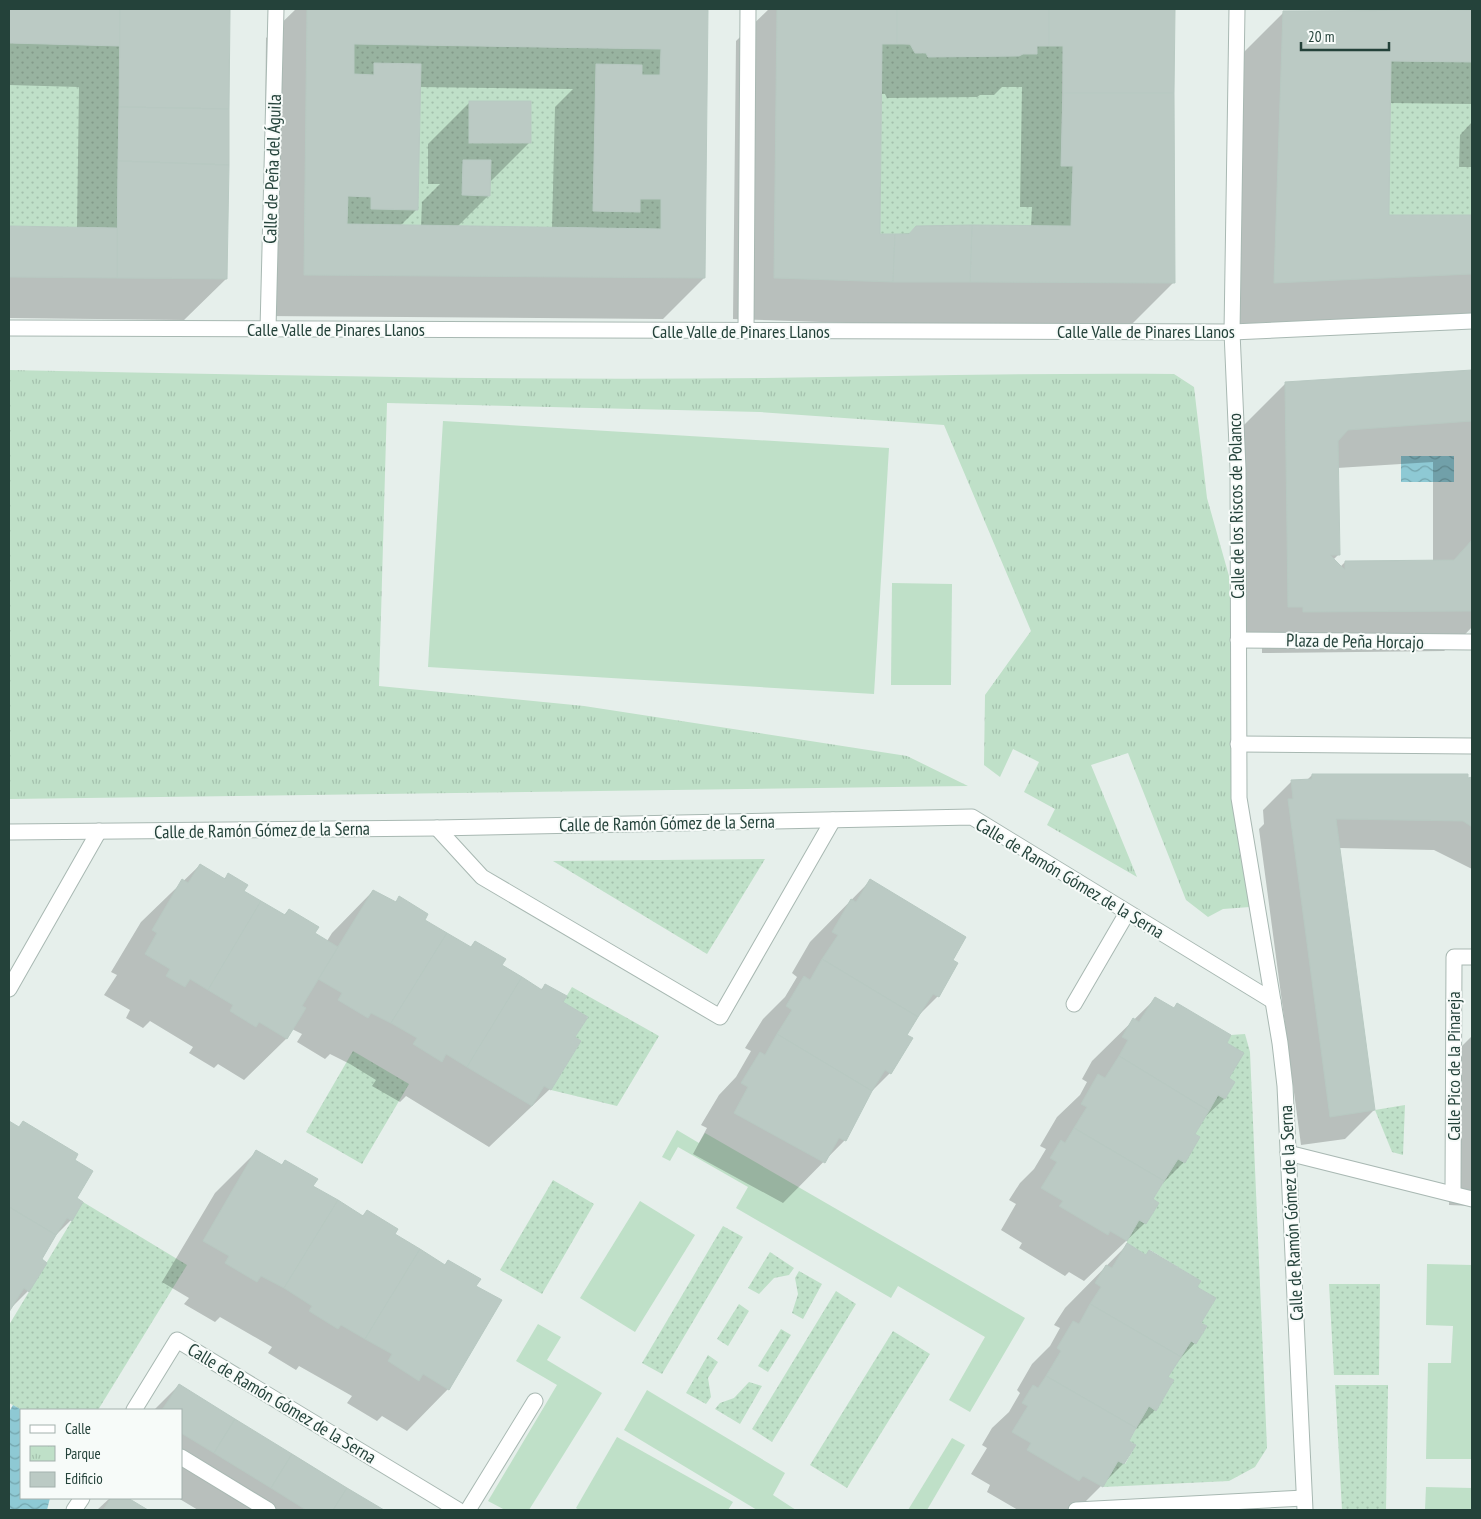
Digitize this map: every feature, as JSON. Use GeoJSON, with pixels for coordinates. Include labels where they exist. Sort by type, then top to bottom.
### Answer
{"type":"FeatureCollection","features":[{"type":"Feature","properties":{"kind":"street","name":"Calle de Peña del Águila"},"geometry":{"type":"LineString","coordinates":[[268,329],[276,9]]}},
{"type":"Feature","properties":{"kind":"street"},"geometry":{"type":"LineString","coordinates":[[746,331],[748,9]]}},
{"type":"Feature","properties":{"kind":"street","name":"Calle de los Riscos de Polanco"},"geometry":{"type":"LineString","coordinates":[[1237,9],[1232,332],[1238,469],[1239,798],[1273,1001]]}},
{"type":"Feature","properties":{"kind":"street","name":"Calle Valle de Pinares Llanos"},"geometry":{"type":"LineString","coordinates":[[9,328],[1232,332],[1472,321]]}},
{"type":"Feature","properties":{"kind":"street","name":"Plaza de Peña Horcajo"},"geometry":{"type":"LineString","coordinates":[[1238,640],[1472,642]]}},
{"type":"Feature","properties":{"kind":"street"},"geometry":{"type":"LineString","coordinates":[[1238,744],[1472,746]]}},
{"type":"Feature","properties":{"kind":"street","name":"Calle de Ramón Gómez de la Serna"},"geometry":{"type":"LineString","coordinates":[[9,832],[437,828],[972,817],[1273,1001],[1284,1086],[1305,1504]]}},
{"type":"Feature","properties":{"kind":"street"},"geometry":{"type":"LineString","coordinates":[[437,828],[482,877],[720,1017],[833,820]]}},
{"type":"Feature","properties":{"kind":"street"},"geometry":{"type":"LineString","coordinates":[[9,989],[100,831]]}},
{"type":"Feature","properties":{"kind":"street"},"geometry":{"type":"LineString","coordinates":[[1074,1004],[1127,913]]}},
{"type":"Feature","properties":{"kind":"street","name":"Calle Pico de la Pinareja"},"geometry":{"type":"LineString","coordinates":[[1453,1193],[1454,957],[1472,957]]}},
{"type":"Feature","properties":{"kind":"street"},"geometry":{"type":"LineString","coordinates":[[1288,1154],[1472,1199]]}},
{"type":"Feature","properties":{"kind":"street","name":"Calle de Ramón Gómez de la Serna"},"geometry":{"type":"LineString","coordinates":[[135,1409],[177,1340],[458,1510]]}},
{"type":"Feature","properties":{"kind":"street"},"geometry":{"type":"LineString","coordinates":[[468,1510],[535,1401]]}},
{"type":"Feature","properties":{"kind":"street"},"geometry":{"type":"LineString","coordinates":[[182,1459],[268,1510]]}},
{"type":"Feature","properties":{"kind":"street"},"geometry":{"type":"LineString","coordinates":[[74,1510],[81,1499]]}},
{"type":"Feature","properties":{"kind":"street"},"geometry":{"type":"LineString","coordinates":[[1076,1510],[1305,1504]]}},
{"type":"Feature","properties":{"kind":"green space"},"geometry":{"type":"Polygon","coordinates":[[[9,43],[120,46],[117,228],[9,226],[9,43]]]}},
{"type":"Feature","properties":{"kind":"green space"},"geometry":{"type":"Polygon","coordinates":[[[354,44],[661,49],[660,75],[642,75],[642,65],[596,65],[593,211],[640,212],[640,199],[661,199],[661,229],[347,224],[348,196],[371,197],[371,209],[418,209],[421,65],[374,64],[374,75],[354,74],[354,44]]]}},
{"type":"Feature","properties":{"kind":"green space"},"geometry":{"type":"Polygon","coordinates":[[[882,44],[908,44],[920,48],[929,57],[1019,56],[1023,54],[1037,54],[1037,46],[1063,46],[1061,166],[1073,166],[1071,226],[916,226],[909,234],[880,234],[882,44]]]}},
{"type":"Feature","properties":{"kind":"green space"},"geometry":{"type":"Polygon","coordinates":[[[1391,61],[1472,62],[1472,215],[1389,215],[1391,61]]]}},
{"type":"Feature","properties":{"kind":"green space"},"geometry":{"type":"Polygon","coordinates":[[[9,370],[576,379],[1174,374],[1194,387],[1207,498],[1229,576],[1235,699],[1250,907],[1223,909],[1208,917],[1186,900],[1128,753],[1091,765],[1137,877],[1047,825],[1055,809],[1024,792],[1039,762],[1013,749],[1000,777],[984,765],[985,695],[1031,631],[944,425],[760,412],[387,403],[379,686],[584,706],[907,756],[968,786],[9,799],[9,370]]]}},
{"type":"Feature","properties":{"kind":"green space"},"geometry":{"type":"Polygon","coordinates":[[[443,421],[889,448],[874,694],[428,667],[443,421]]]}},
{"type":"Feature","properties":{"kind":"green space"},"geometry":{"type":"Polygon","coordinates":[[[892,583],[952,584],[951,685],[891,685],[892,583]]]}},
{"type":"Feature","properties":{"kind":"green space"},"geometry":{"type":"Polygon","coordinates":[[[765,859],[707,954],[553,861],[765,859]]]}},
{"type":"Feature","properties":{"kind":"green space"},"geometry":{"type":"Polygon","coordinates":[[[572,987],[659,1036],[617,1106],[551,1090],[581,1041],[575,1037],[588,1017],[563,1002],[572,987]]]}},
{"type":"Feature","properties":{"kind":"green space"},"geometry":{"type":"Polygon","coordinates":[[[1245,1034],[1250,1052],[1267,1448],[1255,1467],[1229,1481],[1103,1487],[1118,1461],[1125,1464],[1136,1445],[1129,1441],[1149,1406],[1156,1411],[1174,1380],[1168,1377],[1191,1341],[1196,1344],[1207,1326],[1201,1323],[1216,1298],[1197,1287],[1201,1281],[1150,1250],[1146,1255],[1127,1243],[1127,1241],[1139,1220],[1146,1224],[1159,1203],[1153,1199],[1178,1159],[1185,1162],[1200,1137],[1195,1134],[1218,1095],[1225,1099],[1235,1082],[1229,1078],[1243,1053],[1227,1043],[1231,1035],[1245,1034]]]}},
{"type":"Feature","properties":{"kind":"green space"},"geometry":{"type":"Polygon","coordinates":[[[353,1051],[409,1084],[362,1164],[306,1132],[353,1051]]]}},
{"type":"Feature","properties":{"kind":"green space"},"geometry":{"type":"Polygon","coordinates":[[[1405,1105],[1403,1155],[1392,1152],[1375,1110],[1405,1105]]]}},
{"type":"Feature","properties":{"kind":"green space"},"geometry":{"type":"Polygon","coordinates":[[[677,1130],[699,1143],[705,1133],[1025,1318],[970,1412],[949,1400],[985,1337],[898,1286],[891,1298],[736,1208],[748,1187],[678,1147],[670,1161],[662,1157],[677,1130]]]}},
{"type":"Feature","properties":{"kind":"green space"},"geometry":{"type":"Polygon","coordinates":[[[553,1180],[594,1204],[542,1294],[500,1270],[553,1180]]]}},
{"type":"Feature","properties":{"kind":"green space"},"geometry":{"type":"Polygon","coordinates":[[[640,1201],[695,1235],[635,1332],[580,1298],[640,1201]]]}},
{"type":"Feature","properties":{"kind":"green space"},"geometry":{"type":"Polygon","coordinates":[[[83,1202],[187,1265],[99,1409],[20,1409],[9,1403],[9,1325],[83,1202]]]}},
{"type":"Feature","properties":{"kind":"green space"},"geometry":{"type":"Polygon","coordinates":[[[723,1226],[743,1237],[662,1374],[642,1363],[723,1226]]]}},
{"type":"Feature","properties":{"kind":"green space"},"geometry":{"type":"Polygon","coordinates":[[[770,1252],[794,1268],[789,1275],[774,1278],[759,1294],[748,1288],[770,1252]]]}},
{"type":"Feature","properties":{"kind":"green space"},"geometry":{"type":"Polygon","coordinates":[[[1427,1264],[1472,1265],[1472,1459],[1426,1459],[1428,1363],[1451,1363],[1453,1326],[1426,1325],[1427,1264]]]}},
{"type":"Feature","properties":{"kind":"green space"},"geometry":{"type":"Polygon","coordinates":[[[799,1271],[822,1284],[803,1319],[792,1313],[798,1294],[795,1278],[799,1271]]]}},
{"type":"Feature","properties":{"kind":"green space"},"geometry":{"type":"Polygon","coordinates":[[[1329,1284],[1380,1284],[1379,1375],[1334,1375],[1329,1284]]]}},
{"type":"Feature","properties":{"kind":"green space"},"geometry":{"type":"Polygon","coordinates":[[[836,1291],[856,1304],[772,1442],[752,1429],[836,1291]]]}},
{"type":"Feature","properties":{"kind":"green space"},"geometry":{"type":"Polygon","coordinates":[[[739,1304],[749,1311],[728,1346],[717,1339],[739,1304]]]}},
{"type":"Feature","properties":{"kind":"green space"},"geometry":{"type":"Polygon","coordinates":[[[538,1324],[561,1337],[547,1360],[602,1393],[529,1510],[505,1510],[488,1501],[557,1385],[516,1361],[538,1324]]]}},
{"type":"Feature","properties":{"kind":"green space"},"geometry":{"type":"Polygon","coordinates":[[[781,1329],[791,1335],[768,1372],[758,1366],[781,1329]]]}},
{"type":"Feature","properties":{"kind":"green space"},"geometry":{"type":"Polygon","coordinates":[[[893,1331],[930,1354],[847,1488],[810,1465],[893,1331]]]}},
{"type":"Feature","properties":{"kind":"green space"},"geometry":{"type":"Polygon","coordinates":[[[708,1355],[718,1362],[708,1378],[711,1397],[706,1404],[686,1393],[708,1355]]]}},
{"type":"Feature","properties":{"kind":"green space"},"geometry":{"type":"Polygon","coordinates":[[[749,1382],[762,1386],[740,1424],[715,1409],[720,1403],[734,1398],[749,1382]]]}},
{"type":"Feature","properties":{"kind":"green space"},"geometry":{"type":"Polygon","coordinates":[[[1335,1385],[1388,1385],[1386,1510],[1342,1510],[1335,1385]]]}},
{"type":"Feature","properties":{"kind":"green space"},"geometry":{"type":"Polygon","coordinates":[[[647,1390],[785,1473],[773,1495],[796,1510],[757,1510],[624,1430],[647,1390]]]}},
{"type":"Feature","properties":{"kind":"green space"},"geometry":{"type":"Polygon","coordinates":[[[617,1437],[733,1502],[728,1510],[579,1510],[576,1508],[617,1437]]]}},
{"type":"Feature","properties":{"kind":"green space"},"geometry":{"type":"Polygon","coordinates":[[[952,1438],[965,1445],[927,1510],[908,1510],[952,1438]]]}},
{"type":"Feature","properties":{"kind":"green space"},"geometry":{"type":"Polygon","coordinates":[[[1426,1487],[1472,1488],[1472,1510],[1425,1510],[1426,1487]]]}},
{"type":"Feature","properties":{"kind":"water"},"geometry":{"type":"Polygon","coordinates":[[[1401,456],[1454,456],[1454,482],[1401,482],[1401,456]]]}},
{"type":"Feature","properties":{"kind":"water"},"geometry":{"type":"Polygon","coordinates":[[[13,1405],[20,1409],[20,1499],[50,1499],[47,1510],[9,1510],[9,1412],[13,1405]]]}},
{"type":"Feature","properties":{"kind":"building"},"geometry":{"type":"Polygon","coordinates":[[[9,9],[120,9],[120,46],[9,43],[9,9]]]}},
{"type":"Feature","properties":{"kind":"building"},"geometry":{"type":"Polygon","coordinates":[[[120,9],[230,9],[229,109],[119,107],[120,9]]]}},
{"type":"Feature","properties":{"kind":"building"},"geometry":{"type":"Polygon","coordinates":[[[307,9],[708,9],[705,278],[304,275],[307,9]],[[354,44],[354,74],[374,75],[374,63],[421,64],[418,210],[371,209],[371,197],[348,196],[347,224],[661,229],[661,199],[640,199],[640,212],[593,211],[596,64],[642,65],[642,75],[660,75],[661,49],[354,44]]]}},
{"type":"Feature","properties":{"kind":"building"},"geometry":{"type":"Polygon","coordinates":[[[777,9],[897,9],[897,44],[882,44],[880,234],[895,234],[893,282],[774,278],[777,9]]]}},
{"type":"Feature","properties":{"kind":"building"},"geometry":{"type":"Polygon","coordinates":[[[897,9],[1049,9],[1049,46],[1037,46],[1037,54],[1023,54],[1019,56],[928,57],[926,53],[915,53],[910,44],[897,44],[897,9]]]}},
{"type":"Feature","properties":{"kind":"building"},"geometry":{"type":"Polygon","coordinates":[[[1049,9],[1175,9],[1174,93],[1063,93],[1063,46],[1049,46],[1049,9]]]}},
{"type":"Feature","properties":{"kind":"building"},"geometry":{"type":"Polygon","coordinates":[[[1472,10],[1472,62],[1391,61],[1389,215],[1472,215],[1472,274],[1274,283],[1283,11],[1472,10]]]}},
{"type":"Feature","properties":{"kind":"building"},"geometry":{"type":"Polygon","coordinates":[[[1063,93],[1174,93],[1175,283],[970,282],[972,225],[1071,226],[1073,166],[1061,166],[1063,93]]]}},
{"type":"Feature","properties":{"kind":"building"},"geometry":{"type":"Polygon","coordinates":[[[469,101],[531,101],[531,143],[469,143],[469,101]]]}},
{"type":"Feature","properties":{"kind":"building"},"geometry":{"type":"Polygon","coordinates":[[[119,107],[229,109],[229,165],[118,161],[119,107]]]}},
{"type":"Feature","properties":{"kind":"building"},"geometry":{"type":"Polygon","coordinates":[[[463,160],[491,160],[490,196],[462,195],[463,160]]]}},
{"type":"Feature","properties":{"kind":"building"},"geometry":{"type":"Polygon","coordinates":[[[118,161],[229,165],[227,279],[117,278],[118,161]]]}},
{"type":"Feature","properties":{"kind":"building"},"geometry":{"type":"Polygon","coordinates":[[[972,225],[970,282],[893,282],[895,234],[909,234],[916,226],[972,225]]]}},
{"type":"Feature","properties":{"kind":"building"},"geometry":{"type":"Polygon","coordinates":[[[9,226],[117,228],[117,278],[9,277],[9,226]]]}},
{"type":"Feature","properties":{"kind":"building"},"geometry":{"type":"Polygon","coordinates":[[[1472,370],[1472,421],[1348,430],[1338,441],[1340,555],[1330,555],[1345,570],[1345,561],[1454,560],[1472,540],[1472,611],[1303,612],[1303,607],[1288,607],[1285,382],[1472,370]]]}},
{"type":"Feature","properties":{"kind":"building"},"geometry":{"type":"Polygon","coordinates":[[[1312,774],[1468,774],[1468,778],[1472,777],[1472,827],[1463,821],[1336,819],[1375,1110],[1330,1117],[1288,799],[1293,799],[1291,780],[1312,779],[1312,774]]]}},
{"type":"Feature","properties":{"kind":"building"},"geometry":{"type":"Polygon","coordinates":[[[200,864],[225,879],[228,873],[248,885],[244,891],[261,901],[208,990],[190,979],[185,987],[166,976],[170,969],[145,954],[157,933],[152,930],[182,879],[188,883],[200,864]]]}},
{"type":"Feature","properties":{"kind":"building"},"geometry":{"type":"Polygon","coordinates":[[[870,879],[966,937],[953,960],[958,963],[939,997],[933,994],[918,1017],[822,959],[838,935],[832,932],[851,899],[856,902],[870,879]]]}},
{"type":"Feature","properties":{"kind":"building"},"geometry":{"type":"Polygon","coordinates":[[[373,890],[396,902],[399,896],[428,914],[425,920],[447,933],[391,1023],[371,1013],[368,1018],[338,1000],[342,993],[318,979],[373,890]]]}},
{"type":"Feature","properties":{"kind":"building"},"geometry":{"type":"Polygon","coordinates":[[[261,901],[285,915],[289,909],[319,927],[315,933],[338,947],[302,1006],[306,1008],[287,1039],[259,1022],[256,1027],[230,1011],[233,1005],[208,990],[261,901]]]}},
{"type":"Feature","properties":{"kind":"building"},"geometry":{"type":"Polygon","coordinates":[[[447,933],[471,947],[475,941],[506,959],[502,965],[522,977],[467,1067],[446,1054],[442,1062],[413,1044],[417,1038],[391,1023],[447,933]]]}},
{"type":"Feature","properties":{"kind":"building"},"geometry":{"type":"Polygon","coordinates":[[[822,959],[918,1017],[907,1035],[913,1038],[891,1074],[885,1070],[872,1091],[777,1034],[792,1010],[786,1006],[804,976],[810,980],[822,959]]]}},
{"type":"Feature","properties":{"kind":"building"},"geometry":{"type":"Polygon","coordinates":[[[522,977],[542,990],[545,984],[567,996],[563,1002],[588,1017],[575,1037],[581,1041],[551,1090],[544,1086],[532,1106],[467,1067],[522,977]]]}},
{"type":"Feature","properties":{"kind":"building"},"geometry":{"type":"Polygon","coordinates":[[[1155,997],[1174,1008],[1177,1003],[1231,1035],[1227,1043],[1244,1053],[1229,1078],[1235,1082],[1225,1099],[1218,1095],[1209,1111],[1119,1056],[1128,1040],[1122,1037],[1133,1018],[1139,1022],[1155,997]]]}},
{"type":"Feature","properties":{"kind":"building"},"geometry":{"type":"Polygon","coordinates":[[[777,1034],[872,1091],[846,1141],[839,1138],[825,1163],[734,1113],[748,1087],[741,1083],[760,1052],[765,1055],[777,1034]]]}},
{"type":"Feature","properties":{"kind":"building"},"geometry":{"type":"Polygon","coordinates":[[[1119,1056],[1209,1111],[1195,1134],[1200,1137],[1185,1163],[1178,1159],[1164,1181],[1074,1128],[1087,1107],[1081,1104],[1098,1074],[1105,1078],[1119,1056]]]}},
{"type":"Feature","properties":{"kind":"building"},"geometry":{"type":"Polygon","coordinates":[[[9,1121],[19,1127],[23,1121],[78,1154],[75,1160],[93,1171],[77,1198],[83,1202],[72,1221],[67,1218],[56,1235],[9,1207],[9,1121]]]}},
{"type":"Feature","properties":{"kind":"building"},"geometry":{"type":"Polygon","coordinates":[[[1074,1128],[1164,1181],[1153,1199],[1159,1203],[1146,1224],[1139,1220],[1127,1241],[1110,1231],[1108,1235],[1059,1206],[1063,1201],[1041,1188],[1057,1162],[1050,1158],[1061,1140],[1065,1143],[1074,1128]]]}},
{"type":"Feature","properties":{"kind":"building"},"geometry":{"type":"Polygon","coordinates":[[[256,1150],[282,1165],[285,1160],[318,1179],[313,1186],[338,1200],[284,1288],[261,1276],[257,1282],[225,1263],[229,1256],[203,1241],[256,1150]]]}},
{"type":"Feature","properties":{"kind":"building"},"geometry":{"type":"Polygon","coordinates":[[[338,1200],[363,1216],[367,1210],[398,1229],[395,1234],[420,1249],[365,1339],[341,1325],[338,1329],[309,1311],[312,1306],[284,1288],[338,1200]]]}},
{"type":"Feature","properties":{"kind":"building"},"geometry":{"type":"Polygon","coordinates":[[[9,1207],[56,1235],[42,1259],[47,1263],[29,1292],[24,1288],[9,1312],[9,1207]]]}},
{"type":"Feature","properties":{"kind":"building"},"geometry":{"type":"Polygon","coordinates":[[[1127,1243],[1146,1255],[1149,1250],[1201,1281],[1197,1287],[1216,1298],[1201,1323],[1207,1326],[1196,1344],[1191,1341],[1181,1357],[1090,1304],[1101,1287],[1095,1283],[1106,1265],[1112,1268],[1127,1243]]]}},
{"type":"Feature","properties":{"kind":"building"},"geometry":{"type":"Polygon","coordinates":[[[420,1249],[445,1265],[448,1260],[481,1279],[476,1286],[502,1300],[449,1390],[423,1374],[419,1381],[388,1361],[392,1354],[365,1339],[420,1249]]]}},
{"type":"Feature","properties":{"kind":"building"},"geometry":{"type":"Polygon","coordinates":[[[1090,1304],[1181,1357],[1168,1377],[1174,1380],[1156,1411],[1149,1406],[1136,1428],[1046,1376],[1061,1351],[1057,1348],[1073,1321],[1079,1324],[1090,1304]]]}},
{"type":"Feature","properties":{"kind":"building"},"geometry":{"type":"Polygon","coordinates":[[[1046,1376],[1136,1428],[1129,1441],[1136,1445],[1124,1464],[1118,1461],[1103,1487],[1083,1476],[1079,1481],[1027,1450],[1031,1443],[1012,1432],[1028,1406],[1022,1403],[1033,1385],[1038,1388],[1046,1376]]]}},
{"type":"Feature","properties":{"kind":"building"},"geometry":{"type":"Polygon","coordinates":[[[179,1384],[235,1419],[214,1453],[182,1434],[182,1409],[163,1409],[179,1384]]]}},
{"type":"Feature","properties":{"kind":"building"},"geometry":{"type":"Polygon","coordinates":[[[235,1419],[292,1454],[271,1488],[214,1453],[235,1419]]]}},
{"type":"Feature","properties":{"kind":"building"},"geometry":{"type":"Polygon","coordinates":[[[292,1454],[347,1488],[333,1510],[306,1510],[271,1488],[292,1454]]]}},
{"type":"Feature","properties":{"kind":"building"},"geometry":{"type":"Polygon","coordinates":[[[347,1488],[384,1510],[333,1510],[347,1488]]]}},
{"type":"Feature","properties":{"kind":"building"},"geometry":{"type":"Polygon","coordinates":[[[110,1499],[130,1499],[148,1510],[103,1510],[110,1499]]]}}]}
